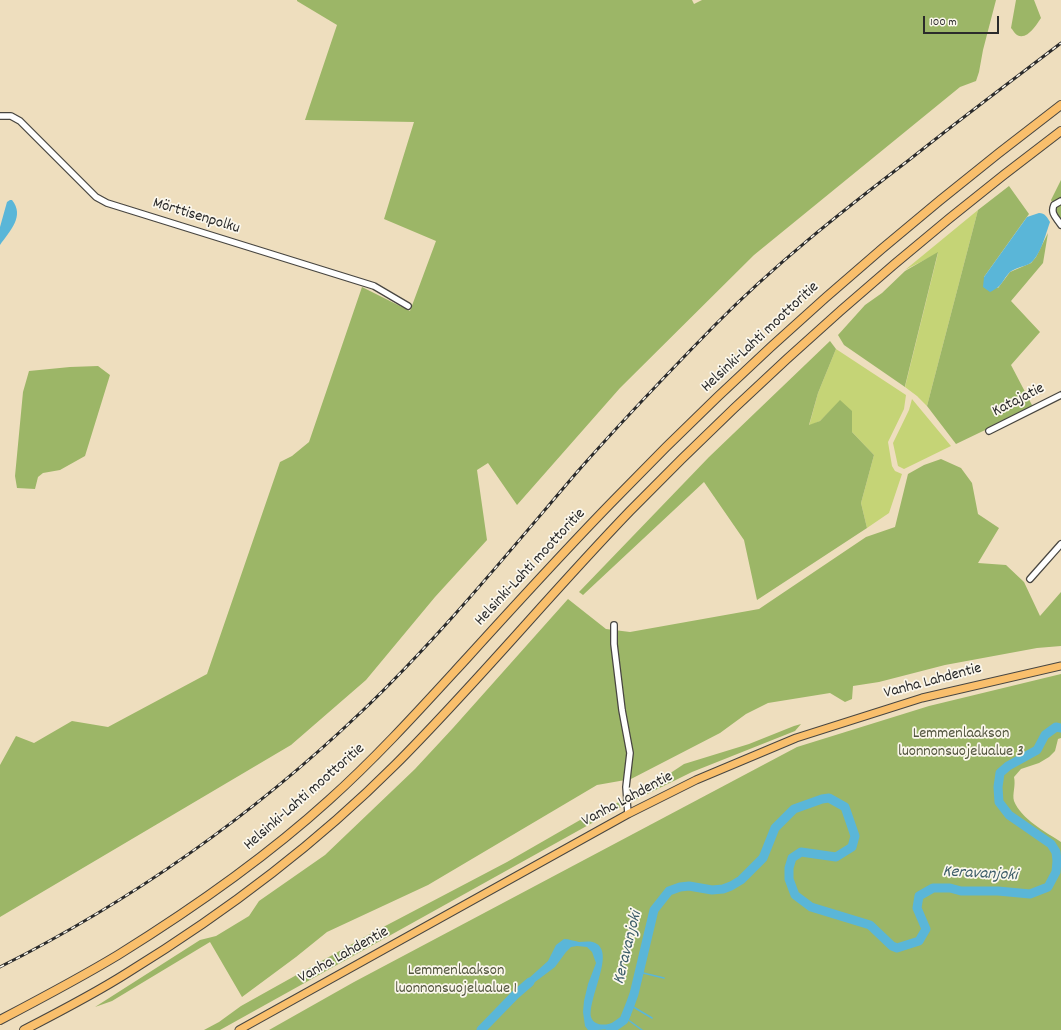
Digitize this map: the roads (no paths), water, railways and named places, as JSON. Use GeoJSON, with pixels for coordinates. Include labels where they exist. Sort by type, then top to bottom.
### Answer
{"type":"FeatureCollection","features":[{"type":"Feature","properties":{"kind":"highway","name":"Helsinki-Lahti moottoritie"},"geometry":{"type":"LineString","coordinates":[[0,1020],[115,957],[174,920],[226,883],[328,801],[399,731],[616,498],[702,411],[782,336],[864,264],[996,154],[1061,105]]}},
{"type":"Feature","properties":{"kind":"highway","name":"Helsinki-Lahti moottoritie"},"geometry":{"type":"LineString","coordinates":[[24,1030],[126,974],[195,929],[288,860],[341,815],[441,718],[554,592],[630,511],[716,426],[877,279],[1009,170],[1061,131]]}},
{"type":"Feature","properties":{"kind":"main road","name":"Vanha Lahdentie"},"geometry":{"type":"LineString","coordinates":[[239,1030],[628,814],[696,780],[796,738],[922,698],[1061,666]]}},
{"type":"Feature","properties":{"kind":"street","name":"Mörttisenpolku"},"geometry":{"type":"LineString","coordinates":[[0,116],[11,116],[20,121],[96,197],[107,203],[374,286],[408,306]]}},
{"type":"Feature","properties":{"kind":"street"},"geometry":{"type":"LineString","coordinates":[[1061,201],[1054,204],[1052,209],[1052,212],[1061,225]]}},
{"type":"Feature","properties":{"kind":"street","name":"Katajatie"},"geometry":{"type":"LineString","coordinates":[[989,431],[1061,395]]}},
{"type":"Feature","properties":{"kind":"street"},"geometry":{"type":"LineString","coordinates":[[1030,579],[1061,544]]}},
{"type":"Feature","properties":{"kind":"street"},"geometry":{"type":"LineString","coordinates":[[614,625],[614,644],[622,710],[630,753],[626,787],[628,814]]}},
{"type":"Feature","properties":{"kind":"water"},"geometry":{"type":"Polygon","coordinates":[[[12,200],[16,206],[17,218],[12,229],[0,245],[0,227],[7,202],[12,200]]]}},
{"type":"Feature","properties":{"kind":"water"},"geometry":{"type":"Polygon","coordinates":[[[1039,213],[1047,217],[1050,222],[1042,245],[1033,261],[1011,271],[1000,286],[990,292],[983,287],[984,277],[1027,217],[1039,213]]]}},
{"type":"Feature","properties":{"kind":"water"},"geometry":{"type":"Polygon","coordinates":[[[1054,724],[1061,724],[1061,731],[1058,730],[1051,734],[1047,730],[1054,724]]]}},
{"type":"Feature","properties":{"kind":"water"},"geometry":{"type":"Polygon","coordinates":[[[564,939],[579,942],[592,942],[597,944],[602,950],[602,967],[593,999],[591,1017],[597,1024],[602,1025],[612,1023],[624,1012],[631,1015],[623,1024],[601,1030],[588,1030],[585,1026],[583,1012],[584,1001],[588,984],[596,963],[592,952],[587,947],[571,947],[555,967],[523,993],[518,988],[548,961],[556,945],[564,939]]]}},
{"type":"Feature","properties":{"kind":"waterway","name":"Keravanjoki"},"geometry":{"type":"LineString","coordinates":[[610,1030],[624,1020],[634,994],[654,910],[669,891],[680,887],[689,886],[712,890],[723,889],[741,880],[763,858],[775,828],[794,809],[822,799],[829,798],[845,807],[855,836],[852,847],[836,857],[801,852],[792,858],[789,868],[789,879],[795,895],[811,907],[870,925],[892,946],[897,948],[919,941],[926,929],[917,908],[919,896],[933,888],[950,888],[961,891],[998,891],[1030,894],[1048,887],[1056,872],[1056,852],[1051,844],[1009,815],[999,802],[998,787],[1000,773],[1008,766],[1037,750],[1045,735],[1056,727],[1061,728]]}},
{"type":"Feature","properties":{"kind":"waterway"},"geometry":{"type":"LineString","coordinates":[[639,972],[664,978]]}},
{"type":"Feature","properties":{"kind":"waterway","name":"Keravanjoki"},"geometry":{"type":"LineString","coordinates":[[481,1030],[515,995],[530,982]]}},
{"type":"Feature","properties":{"kind":"waterway"},"geometry":{"type":"LineString","coordinates":[[630,1005],[652,1018]]}},
{"type":"Feature","properties":{"kind":"waterway"},"geometry":{"type":"LineString","coordinates":[[627,1019],[642,1030]]}},
{"type":"Feature","properties":{"kind":"railway"},"geometry":{"type":"LineString","coordinates":[[0,967],[96,914],[189,854],[277,787],[319,751],[359,714],[417,656],[472,596],[611,434],[737,303],[784,260],[833,219],[1061,43]]}},
{"type":"Feature","properties":{"kind":"park label","name":"Lemmenlaakson luonnonsuojelualue 3"},"geometry":{"type":"Point","coordinates":[961,744]}},
{"type":"Feature","properties":{"kind":"park label","name":"Lemmenlaakson luonnonsuojelualue 1"},"geometry":{"type":"Point","coordinates":[456,981]}}]}
